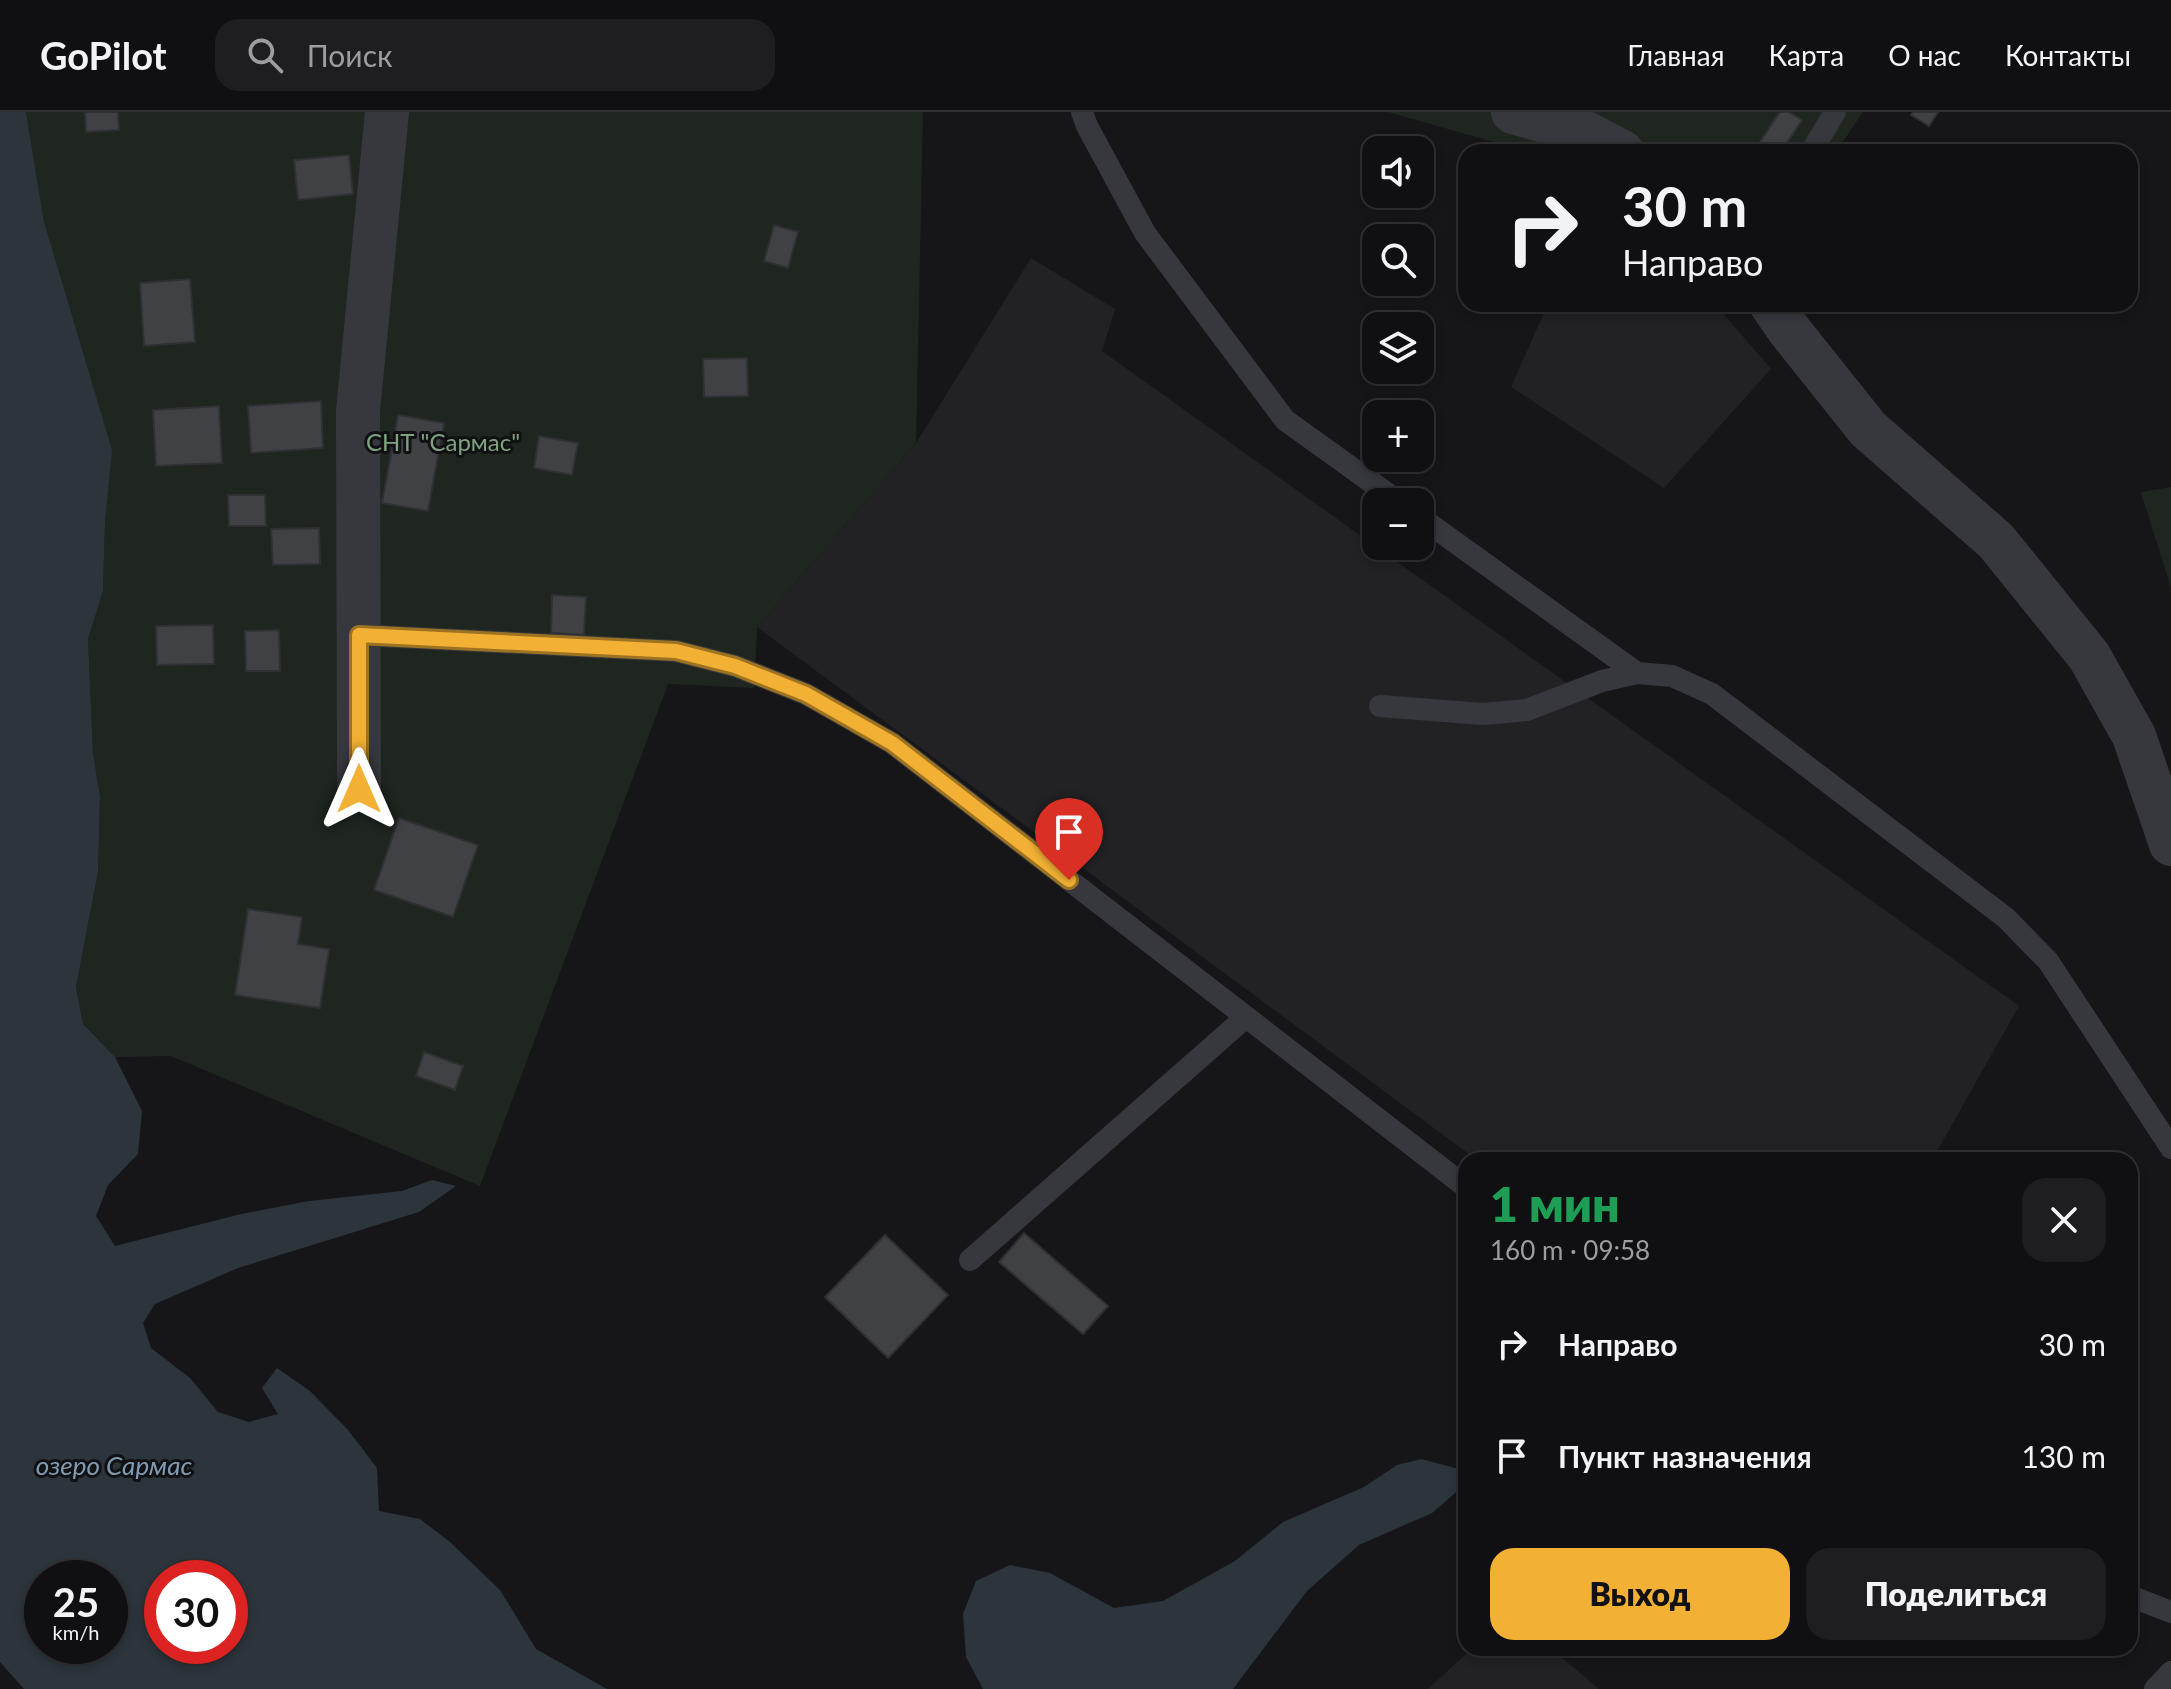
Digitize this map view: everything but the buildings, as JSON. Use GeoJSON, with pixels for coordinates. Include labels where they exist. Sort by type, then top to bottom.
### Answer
{"type":"FeatureCollection","features":[{"type":"Feature","properties":{"kind":"street"},"geometry":{"type":"LineString","coordinates":[[359,789],[358,411],[387,112]]}},
{"type":"Feature","properties":{"kind":"street"},"geometry":{"type":"LineString","coordinates":[[1513,112],[1584,132],[1607,144]]}},
{"type":"Feature","properties":{"kind":"street"},"geometry":{"type":"LineString","coordinates":[[1777,312],[1868,429],[1996,541],[2089,656],[2134,736],[2171,844]]}},
{"type":"Feature","properties":{"kind":"lane"},"geometry":{"type":"LineString","coordinates":[[1082,112],[1145,233],[1285,420],[1380,488]]}},
{"type":"Feature","properties":{"kind":"lane"},"geometry":{"type":"LineString","coordinates":[[1816,144],[1835,112]]}},
{"type":"Feature","properties":{"kind":"lane"},"geometry":{"type":"LineString","coordinates":[[1434,527],[1637,673]]}},
{"type":"Feature","properties":{"kind":"lane"},"geometry":{"type":"LineString","coordinates":[[359,635],[676,651],[735,666],[806,694],[892,743],[1458,1181]]}},
{"type":"Feature","properties":{"kind":"lane"},"geometry":{"type":"LineString","coordinates":[[1380,706],[1483,714],[1527,710],[1602,681],[1637,673],[1672,676],[1712,694],[2006,918],[2048,961],[2171,1148]]}},
{"type":"Feature","properties":{"kind":"lane"},"geometry":{"type":"LineString","coordinates":[[970,1260],[1246,1017]]}},
{"type":"Feature","properties":{"kind":"lane"},"geometry":{"type":"LineString","coordinates":[[2138,1599],[2171,1612]]}},
{"type":"Feature","properties":{"kind":"lane"},"geometry":{"type":"LineString","coordinates":[[2155,1689],[2171,1672]]}},
{"type":"Feature","properties":{"kind":"shaded area"},"geometry":{"type":"Polygon","coordinates":[[[1031,258],[1115,309],[1102,351],[1362,537],[1362,560],[1395,560],[2019,1006],[1937,1152],[1466,1152],[757,627],[916,443],[1031,258]]]}},
{"type":"Feature","properties":{"kind":"shaded area"},"geometry":{"type":"Polygon","coordinates":[[[1544,312],[1722,312],[1771,369],[1664,488],[1511,387],[1544,312]]]}},
{"type":"Feature","properties":{"kind":"shaded area"},"geometry":{"type":"Polygon","coordinates":[[[1464,1656],[1560,1656],[1599,1689],[1428,1689],[1464,1656]]]}},
{"type":"Feature","properties":{"kind":"green space","name":"СНТ \"Сармас\""},"geometry":{"type":"Polygon","coordinates":[[[26,112],[923,112],[916,443],[757,627],[754,688],[668,684],[480,1186],[171,1056],[115,1057],[83,1024],[76,987],[98,872],[100,796],[93,753],[88,639],[103,591],[105,522],[44,222],[26,112]]]}},
{"type":"Feature","properties":{"kind":"green space"},"geometry":{"type":"Polygon","coordinates":[[[1388,112],[1863,112],[1841,144],[1501,144],[1388,112]]]}},
{"type":"Feature","properties":{"kind":"green space"},"geometry":{"type":"Polygon","coordinates":[[[2171,487],[2171,588],[2141,492],[2171,487]]]}},
{"type":"Feature","properties":{"kind":"water","name":"озеро Сармас"},"geometry":{"type":"Polygon","coordinates":[[[0,112],[26,112],[44,222],[112,450],[103,591],[88,639],[93,753],[100,796],[98,872],[76,987],[83,1024],[115,1057],[142,1111],[138,1154],[108,1185],[96,1216],[115,1246],[241,1214],[309,1201],[402,1191],[432,1180],[456,1186],[419,1212],[238,1268],[155,1304],[143,1323],[151,1348],[190,1378],[218,1412],[249,1422],[278,1414],[262,1388],[277,1368],[310,1391],[348,1430],[377,1468],[379,1511],[420,1519],[450,1542],[500,1590],[536,1649],[607,1689],[24,1689],[0,1662],[0,112]]]}},
{"type":"Feature","properties":{"kind":"water"},"geometry":{"type":"Polygon","coordinates":[[[1421,1459],[1458,1469],[1458,1491],[1432,1513],[1359,1545],[1307,1591],[1233,1689],[983,1689],[966,1657],[963,1614],[976,1581],[1010,1565],[1050,1573],[1114,1608],[1163,1601],[1235,1561],[1283,1522],[1364,1487],[1397,1465],[1421,1459]]]}},
{"type":"Feature","properties":{"kind":"route"},"geometry":{"type":"LineString","coordinates":[[359,789],[359,635],[676,651],[735,666],[806,694],[892,743],[1069,880]]}}]}
